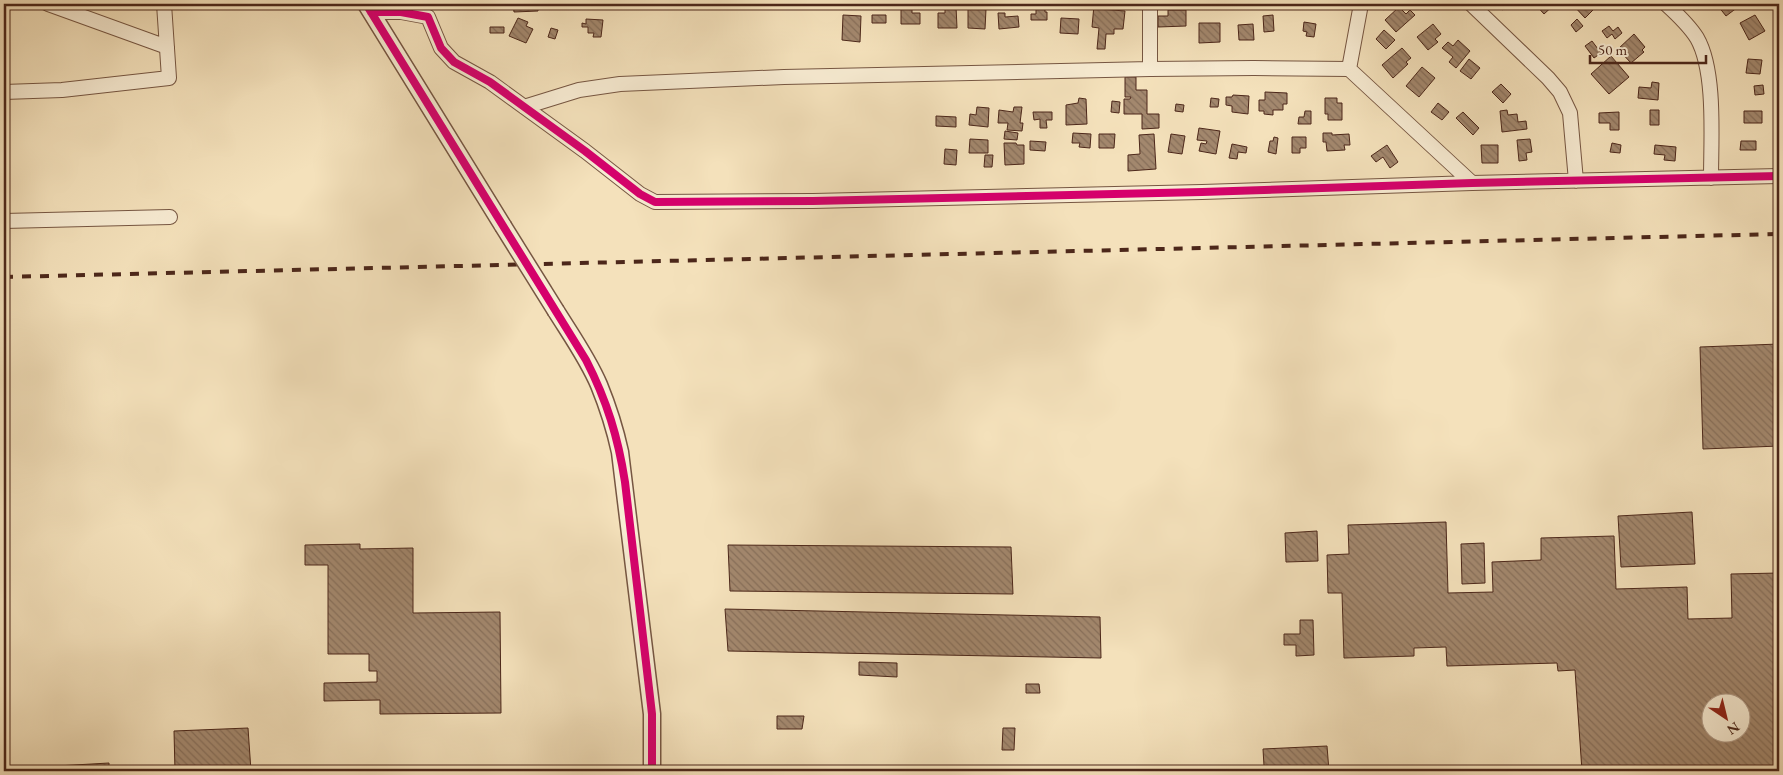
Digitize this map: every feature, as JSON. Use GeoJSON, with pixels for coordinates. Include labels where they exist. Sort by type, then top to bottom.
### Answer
{"type":"FeatureCollection","features":[{"type":"Feature","properties":{"kind":"street"},"geometry":{"type":"LineString","coordinates":[[48,4],[167,47]]}},
{"type":"Feature","properties":{"kind":"street"},"geometry":{"type":"LineString","coordinates":[[4,92],[62,90],[169,78],[164,4]]}},
{"type":"Feature","properties":{"kind":"street"},"geometry":{"type":"LineString","coordinates":[[1150,4],[1150,69]]}},
{"type":"Feature","properties":{"kind":"street"},"geometry":{"type":"LineString","coordinates":[[1349,69],[1361,4]]}},
{"type":"Feature","properties":{"kind":"street"},"geometry":{"type":"LineString","coordinates":[[1471,4],[1548,78],[1560,92],[1572,120],[1576,181]]}},
{"type":"Feature","properties":{"kind":"street"},"geometry":{"type":"LineString","coordinates":[[1666,4],[1687,25],[1702,49],[1711,102],[1711,178]]}},
{"type":"Feature","properties":{"kind":"street"},"geometry":{"type":"LineString","coordinates":[[369,8],[401,12],[429,10],[441,48],[454,62],[490,82],[585,151],[648,200],[663,202],[822,201],[1172,193],[1472,183],[1779,176]]}},
{"type":"Feature","properties":{"kind":"street"},"geometry":{"type":"LineString","coordinates":[[369,8],[586,360],[613,421],[620,452],[652,714],[652,771]]}},
{"type":"Feature","properties":{"kind":"street"},"geometry":{"type":"LineString","coordinates":[[524,107],[579,90],[620,84],[784,77],[1150,69],[1349,69],[1472,183]]}},
{"type":"Feature","properties":{"kind":"street"},"geometry":{"type":"LineString","coordinates":[[4,221],[170,217]]}},
{"type":"Feature","properties":{"kind":"building"},"geometry":{"type":"Polygon","coordinates":[[[513,4],[538,4],[538,11],[514,12],[513,4]]]}},
{"type":"Feature","properties":{"kind":"building"},"geometry":{"type":"Polygon","coordinates":[[[1378,4],[1390,4],[1383,10],[1378,4]]]}},
{"type":"Feature","properties":{"kind":"building"},"geometry":{"type":"Polygon","coordinates":[[[1497,4],[1510,4],[1502,10],[1497,4]]]}},
{"type":"Feature","properties":{"kind":"building"},"geometry":{"type":"Polygon","coordinates":[[[1535,4],[1555,4],[1544,14],[1535,4]]]}},
{"type":"Feature","properties":{"kind":"building"},"geometry":{"type":"Polygon","coordinates":[[[1599,4],[1585,18],[1573,5],[1599,4]]]}},
{"type":"Feature","properties":{"kind":"building"},"geometry":{"type":"Polygon","coordinates":[[[1721,4],[1742,4],[1726,16],[1718,6],[1721,4]]]}},
{"type":"Feature","properties":{"kind":"building"},"geometry":{"type":"Polygon","coordinates":[[[1094,5],[1100,6],[1100,9],[1125,11],[1123,29],[1114,29],[1114,34],[1106,34],[1105,49],[1097,49],[1099,28],[1092,27],[1094,5]]]}},
{"type":"Feature","properties":{"kind":"building"},"geometry":{"type":"Polygon","coordinates":[[[945,6],[956,6],[957,28],[938,28],[938,13],[945,13],[945,6]]]}},
{"type":"Feature","properties":{"kind":"building"},"geometry":{"type":"Polygon","coordinates":[[[901,7],[912,7],[912,13],[920,13],[920,24],[901,24],[901,7]]]}},
{"type":"Feature","properties":{"kind":"building"},"geometry":{"type":"Polygon","coordinates":[[[1399,7],[1406,14],[1410,10],[1415,15],[1396,32],[1385,20],[1399,7]]]}},
{"type":"Feature","properties":{"kind":"building"},"geometry":{"type":"Polygon","coordinates":[[[968,9],[986,9],[985,29],[968,28],[968,9]]]}},
{"type":"Feature","properties":{"kind":"building"},"geometry":{"type":"Polygon","coordinates":[[[1036,9],[1045,9],[1047,20],[1031,20],[1031,14],[1036,14],[1036,9]]]}},
{"type":"Feature","properties":{"kind":"building"},"geometry":{"type":"Polygon","coordinates":[[[1168,10],[1186,10],[1186,26],[1158,27],[1158,16],[1168,16],[1168,10]]]}},
{"type":"Feature","properties":{"kind":"building"},"geometry":{"type":"Polygon","coordinates":[[[998,13],[1005,13],[1005,17],[1018,16],[1019,27],[999,29],[998,13]]]}},
{"type":"Feature","properties":{"kind":"building"},"geometry":{"type":"Polygon","coordinates":[[[843,15],[861,16],[860,42],[842,40],[843,15]]]}},
{"type":"Feature","properties":{"kind":"building"},"geometry":{"type":"Polygon","coordinates":[[[872,15],[886,15],[886,23],[872,23],[872,15]]]}},
{"type":"Feature","properties":{"kind":"building"},"geometry":{"type":"Polygon","coordinates":[[[1273,15],[1274,31],[1264,32],[1263,16],[1273,15]]]}},
{"type":"Feature","properties":{"kind":"building"},"geometry":{"type":"Polygon","coordinates":[[[1755,15],[1765,31],[1749,40],[1740,23],[1755,15]]]}},
{"type":"Feature","properties":{"kind":"building"},"geometry":{"type":"Polygon","coordinates":[[[518,18],[528,22],[526,26],[533,29],[526,43],[509,36],[518,18]]]}},
{"type":"Feature","properties":{"kind":"building"},"geometry":{"type":"Polygon","coordinates":[[[1061,18],[1079,19],[1078,34],[1060,33],[1061,18]]]}},
{"type":"Feature","properties":{"kind":"building"},"geometry":{"type":"Polygon","coordinates":[[[586,19],[603,20],[601,37],[593,37],[594,33],[588,33],[588,27],[582,27],[582,23],[586,24],[586,19]]]}},
{"type":"Feature","properties":{"kind":"building"},"geometry":{"type":"Polygon","coordinates":[[[1577,19],[1583,26],[1576,32],[1571,25],[1577,19]]]}},
{"type":"Feature","properties":{"kind":"building"},"geometry":{"type":"Polygon","coordinates":[[[1304,22],[1316,24],[1314,37],[1306,36],[1307,32],[1303,31],[1304,22]]]}},
{"type":"Feature","properties":{"kind":"building"},"geometry":{"type":"Polygon","coordinates":[[[1199,23],[1220,23],[1220,42],[1199,43],[1199,23]]]}},
{"type":"Feature","properties":{"kind":"building"},"geometry":{"type":"Polygon","coordinates":[[[1253,24],[1254,40],[1239,40],[1238,25],[1253,24]]]}},
{"type":"Feature","properties":{"kind":"building"},"geometry":{"type":"Polygon","coordinates":[[[1433,24],[1441,34],[1435,39],[1438,42],[1428,50],[1417,37],[1433,24]]]}},
{"type":"Feature","properties":{"kind":"building"},"geometry":{"type":"Polygon","coordinates":[[[1609,26],[1613,31],[1618,27],[1622,33],[1615,39],[1612,34],[1607,38],[1602,31],[1609,26]]]}},
{"type":"Feature","properties":{"kind":"building"},"geometry":{"type":"Polygon","coordinates":[[[490,27],[504,27],[504,33],[490,33],[490,27]]]}},
{"type":"Feature","properties":{"kind":"building"},"geometry":{"type":"Polygon","coordinates":[[[551,28],[558,30],[555,39],[548,37],[551,28]]]}},
{"type":"Feature","properties":{"kind":"building"},"geometry":{"type":"Polygon","coordinates":[[[1384,30],[1395,40],[1386,49],[1376,39],[1384,30]]]}},
{"type":"Feature","properties":{"kind":"building"},"geometry":{"type":"Polygon","coordinates":[[[1634,34],[1645,47],[1642,50],[1644,52],[1631,63],[1618,49],[1634,34]]]}},
{"type":"Feature","properties":{"kind":"building"},"geometry":{"type":"Polygon","coordinates":[[[1458,40],[1470,51],[1456,68],[1449,62],[1453,57],[1442,48],[1448,42],[1453,46],[1458,40]]]}},
{"type":"Feature","properties":{"kind":"building"},"geometry":{"type":"Polygon","coordinates":[[[1592,41],[1601,53],[1594,58],[1585,46],[1592,41]]]}},
{"type":"Feature","properties":{"kind":"building"},"geometry":{"type":"Polygon","coordinates":[[[1402,48],[1411,58],[1406,62],[1408,64],[1393,78],[1382,65],[1402,48]]]}},
{"type":"Feature","properties":{"kind":"building"},"geometry":{"type":"Polygon","coordinates":[[[1611,56],[1629,77],[1609,94],[1591,74],[1611,56]]]}},
{"type":"Feature","properties":{"kind":"building"},"geometry":{"type":"Polygon","coordinates":[[[1469,59],[1480,68],[1471,79],[1460,71],[1469,59]]]}},
{"type":"Feature","properties":{"kind":"building"},"geometry":{"type":"Polygon","coordinates":[[[1748,59],[1762,60],[1760,74],[1746,73],[1748,59]]]}},
{"type":"Feature","properties":{"kind":"building"},"geometry":{"type":"Polygon","coordinates":[[[1422,67],[1435,78],[1419,97],[1406,86],[1422,67]]]}},
{"type":"Feature","properties":{"kind":"building"},"geometry":{"type":"Polygon","coordinates":[[[1125,77],[1136,77],[1136,90],[1147,90],[1147,114],[1159,114],[1159,128],[1142,129],[1142,114],[1124,114],[1124,99],[1130,99],[1131,97],[1125,97],[1125,77]]]}},
{"type":"Feature","properties":{"kind":"building"},"geometry":{"type":"Polygon","coordinates":[[[1652,82],[1659,83],[1658,100],[1638,98],[1639,87],[1651,88],[1652,82]]]}},
{"type":"Feature","properties":{"kind":"building"},"geometry":{"type":"Polygon","coordinates":[[[1501,84],[1511,94],[1503,103],[1492,92],[1501,84]]]}},
{"type":"Feature","properties":{"kind":"building"},"geometry":{"type":"Polygon","coordinates":[[[1763,85],[1764,94],[1755,95],[1754,86],[1763,85]]]}},
{"type":"Feature","properties":{"kind":"building"},"geometry":{"type":"Polygon","coordinates":[[[1265,92],[1287,93],[1287,104],[1283,104],[1283,110],[1273,110],[1273,115],[1264,114],[1264,111],[1259,111],[1259,100],[1265,100],[1265,92]]]}},
{"type":"Feature","properties":{"kind":"building"},"geometry":{"type":"Polygon","coordinates":[[[1233,95],[1249,96],[1248,114],[1232,112],[1232,106],[1226,105],[1226,97],[1232,97],[1233,95]]]}},
{"type":"Feature","properties":{"kind":"building"},"geometry":{"type":"Polygon","coordinates":[[[1079,98],[1086,99],[1087,124],[1066,125],[1066,105],[1078,103],[1079,98]]]}},
{"type":"Feature","properties":{"kind":"building"},"geometry":{"type":"Polygon","coordinates":[[[1211,98],[1219,99],[1218,107],[1210,107],[1211,98]]]}},
{"type":"Feature","properties":{"kind":"building"},"geometry":{"type":"Polygon","coordinates":[[[1325,98],[1337,98],[1337,103],[1342,103],[1342,120],[1328,120],[1328,114],[1325,114],[1325,98]]]}},
{"type":"Feature","properties":{"kind":"building"},"geometry":{"type":"Polygon","coordinates":[[[1112,101],[1120,102],[1119,113],[1111,112],[1112,101]]]}},
{"type":"Feature","properties":{"kind":"building"},"geometry":{"type":"Polygon","coordinates":[[[1438,103],[1449,112],[1442,120],[1431,112],[1438,103]]]}},
{"type":"Feature","properties":{"kind":"building"},"geometry":{"type":"Polygon","coordinates":[[[1176,104],[1184,105],[1183,112],[1175,111],[1176,104]]]}},
{"type":"Feature","properties":{"kind":"building"},"geometry":{"type":"Polygon","coordinates":[[[977,107],[989,108],[988,127],[969,125],[970,114],[976,115],[977,107]]]}},
{"type":"Feature","properties":{"kind":"building"},"geometry":{"type":"Polygon","coordinates":[[[1014,107],[1022,107],[1020,123],[1023,123],[1022,131],[1007,130],[1008,123],[998,123],[999,110],[1013,112],[1014,107]]]}},
{"type":"Feature","properties":{"kind":"building"},"geometry":{"type":"Polygon","coordinates":[[[1507,110],[1508,115],[1517,114],[1518,122],[1526,121],[1527,129],[1502,132],[1500,111],[1507,110]]]}},
{"type":"Feature","properties":{"kind":"building"},"geometry":{"type":"Polygon","coordinates":[[[1650,110],[1659,110],[1659,125],[1650,125],[1650,110]]]}},
{"type":"Feature","properties":{"kind":"building"},"geometry":{"type":"Polygon","coordinates":[[[1305,111],[1311,111],[1311,124],[1298,124],[1299,117],[1304,117],[1305,111]]]}},
{"type":"Feature","properties":{"kind":"building"},"geometry":{"type":"Polygon","coordinates":[[[1744,111],[1762,111],[1762,123],[1744,123],[1744,111]]]}},
{"type":"Feature","properties":{"kind":"building"},"geometry":{"type":"Polygon","coordinates":[[[1033,112],[1052,112],[1052,120],[1046,120],[1047,128],[1040,128],[1040,119],[1034,120],[1033,112]]]}},
{"type":"Feature","properties":{"kind":"building"},"geometry":{"type":"Polygon","coordinates":[[[1463,112],[1479,128],[1473,135],[1456,118],[1463,112]]]}},
{"type":"Feature","properties":{"kind":"building"},"geometry":{"type":"Polygon","coordinates":[[[1619,112],[1619,130],[1610,130],[1610,123],[1599,123],[1599,113],[1619,112]]]}},
{"type":"Feature","properties":{"kind":"building"},"geometry":{"type":"Polygon","coordinates":[[[936,116],[956,117],[956,127],[936,126],[936,116]]]}},
{"type":"Feature","properties":{"kind":"building"},"geometry":{"type":"Polygon","coordinates":[[[1199,128],[1220,131],[1216,154],[1199,151],[1201,143],[1206,144],[1207,141],[1197,140],[1199,128]]]}},
{"type":"Feature","properties":{"kind":"building"},"geometry":{"type":"Polygon","coordinates":[[[1005,131],[1018,133],[1017,140],[1004,139],[1005,131]]]}},
{"type":"Feature","properties":{"kind":"building"},"geometry":{"type":"Polygon","coordinates":[[[1073,133],[1091,134],[1090,148],[1079,147],[1080,143],[1072,143],[1073,133]]]}},
{"type":"Feature","properties":{"kind":"building"},"geometry":{"type":"Polygon","coordinates":[[[1323,133],[1332,133],[1332,135],[1349,134],[1350,145],[1344,145],[1345,150],[1327,151],[1326,142],[1323,142],[1323,133]]]}},
{"type":"Feature","properties":{"kind":"building"},"geometry":{"type":"Polygon","coordinates":[[[1099,134],[1115,134],[1114,148],[1099,148],[1099,134]]]}},
{"type":"Feature","properties":{"kind":"building"},"geometry":{"type":"Polygon","coordinates":[[[1154,134],[1156,169],[1128,171],[1128,155],[1140,154],[1139,135],[1154,134]]]}},
{"type":"Feature","properties":{"kind":"building"},"geometry":{"type":"Polygon","coordinates":[[[1171,134],[1185,136],[1182,154],[1168,152],[1171,134]]]}},
{"type":"Feature","properties":{"kind":"building"},"geometry":{"type":"Polygon","coordinates":[[[1274,137],[1278,138],[1276,154],[1268,152],[1270,141],[1273,141],[1274,137]]]}},
{"type":"Feature","properties":{"kind":"building"},"geometry":{"type":"Polygon","coordinates":[[[1292,137],[1306,137],[1306,148],[1300,148],[1300,153],[1292,153],[1292,137]]]}},
{"type":"Feature","properties":{"kind":"building"},"geometry":{"type":"Polygon","coordinates":[[[970,139],[988,140],[988,153],[969,153],[970,139]]]}},
{"type":"Feature","properties":{"kind":"building"},"geometry":{"type":"Polygon","coordinates":[[[1530,139],[1532,152],[1526,153],[1527,160],[1519,161],[1517,140],[1530,139]]]}},
{"type":"Feature","properties":{"kind":"building"},"geometry":{"type":"Polygon","coordinates":[[[1030,141],[1046,142],[1045,151],[1030,150],[1030,141]]]}},
{"type":"Feature","properties":{"kind":"building"},"geometry":{"type":"Polygon","coordinates":[[[1741,141],[1756,141],[1756,150],[1740,150],[1741,141]]]}},
{"type":"Feature","properties":{"kind":"building"},"geometry":{"type":"Polygon","coordinates":[[[1004,143],[1024,145],[1024,164],[1005,165],[1004,143]]]}},
{"type":"Feature","properties":{"kind":"building"},"geometry":{"type":"Polygon","coordinates":[[[1612,143],[1621,145],[1620,153],[1610,152],[1612,143]]]}},
{"type":"Feature","properties":{"kind":"building"},"geometry":{"type":"Polygon","coordinates":[[[1232,144],[1247,147],[1246,153],[1238,152],[1237,159],[1229,158],[1232,144]]]}},
{"type":"Feature","properties":{"kind":"building"},"geometry":{"type":"Polygon","coordinates":[[[1387,145],[1398,162],[1390,168],[1383,157],[1376,162],[1371,156],[1387,145]]]}},
{"type":"Feature","properties":{"kind":"building"},"geometry":{"type":"Polygon","coordinates":[[[1481,145],[1498,145],[1498,163],[1482,163],[1481,145]]]}},
{"type":"Feature","properties":{"kind":"building"},"geometry":{"type":"Polygon","coordinates":[[[1655,145],[1676,147],[1675,161],[1664,160],[1665,155],[1654,154],[1655,145]]]}},
{"type":"Feature","properties":{"kind":"building"},"geometry":{"type":"Polygon","coordinates":[[[945,149],[957,150],[956,165],[944,164],[945,149]]]}},
{"type":"Feature","properties":{"kind":"building"},"geometry":{"type":"Polygon","coordinates":[[[985,155],[993,155],[992,167],[984,167],[985,155]]]}},
{"type":"Feature","properties":{"kind":"building"},"geometry":{"type":"Polygon","coordinates":[[[1779,344],[1779,446],[1703,449],[1700,347],[1779,344]]]}},
{"type":"Feature","properties":{"kind":"building"},"geometry":{"type":"Polygon","coordinates":[[[1692,512],[1695,564],[1621,567],[1618,516],[1692,512]]]}},
{"type":"Feature","properties":{"kind":"building"},"geometry":{"type":"Polygon","coordinates":[[[1446,522],[1448,593],[1493,592],[1492,562],[1541,560],[1541,538],[1614,536],[1616,589],[1687,587],[1688,619],[1732,618],[1731,574],[1779,573],[1779,771],[1582,771],[1575,670],[1558,671],[1557,663],[1447,666],[1446,647],[1414,648],[1414,656],[1344,658],[1342,593],[1328,593],[1327,555],[1349,554],[1348,525],[1446,522]]]}},
{"type":"Feature","properties":{"kind":"building"},"geometry":{"type":"Polygon","coordinates":[[[1317,531],[1318,561],[1286,562],[1285,533],[1317,531]]]}},
{"type":"Feature","properties":{"kind":"building"},"geometry":{"type":"Polygon","coordinates":[[[1484,543],[1485,583],[1462,584],[1461,544],[1484,543]]]}},
{"type":"Feature","properties":{"kind":"building"},"geometry":{"type":"Polygon","coordinates":[[[360,544],[360,549],[413,548],[413,613],[500,612],[501,713],[380,714],[380,700],[324,701],[324,683],[377,682],[377,671],[369,671],[369,654],[328,654],[328,565],[305,565],[305,545],[360,544]]]}},
{"type":"Feature","properties":{"kind":"building"},"geometry":{"type":"Polygon","coordinates":[[[728,545],[1011,547],[1013,594],[730,591],[728,545]]]}},
{"type":"Feature","properties":{"kind":"building"},"geometry":{"type":"Polygon","coordinates":[[[725,609],[1100,617],[1101,658],[728,651],[725,609]]]}},
{"type":"Feature","properties":{"kind":"building"},"geometry":{"type":"Polygon","coordinates":[[[1300,620],[1313,620],[1314,655],[1296,656],[1296,645],[1284,645],[1284,634],[1300,634],[1300,620]]]}},
{"type":"Feature","properties":{"kind":"building"},"geometry":{"type":"Polygon","coordinates":[[[859,662],[897,663],[897,677],[859,675],[859,662]]]}},
{"type":"Feature","properties":{"kind":"building"},"geometry":{"type":"Polygon","coordinates":[[[1026,684],[1039,684],[1040,693],[1026,693],[1026,684]]]}},
{"type":"Feature","properties":{"kind":"building"},"geometry":{"type":"Polygon","coordinates":[[[777,716],[804,716],[802,729],[777,729],[777,716]]]}},
{"type":"Feature","properties":{"kind":"building"},"geometry":{"type":"Polygon","coordinates":[[[248,728],[251,771],[175,771],[174,731],[248,728]]]}},
{"type":"Feature","properties":{"kind":"building"},"geometry":{"type":"Polygon","coordinates":[[[1003,728],[1015,728],[1014,750],[1002,750],[1003,728]]]}},
{"type":"Feature","properties":{"kind":"building"},"geometry":{"type":"Polygon","coordinates":[[[1327,746],[1329,771],[1253,771],[1253,766],[1264,766],[1263,749],[1327,746]]]}},
{"type":"Feature","properties":{"kind":"building"},"geometry":{"type":"Polygon","coordinates":[[[109,763],[109,771],[4,771],[4,769],[109,763]]]}},
{"type":"Feature","properties":{"kind":"railway"},"geometry":{"type":"LineString","coordinates":[[4,277],[1779,234]]}},
{"type":"Feature","properties":{"kind":"cycle path"},"geometry":{"type":"LineString","coordinates":[[366,4],[586,360],[606,405],[619,450],[625,482],[652,714],[652,771]]}},
{"type":"Feature","properties":{"kind":"cycle path"},"geometry":{"type":"LineString","coordinates":[[371,12],[401,12],[428,17],[441,48],[454,62],[490,82],[585,151],[640,194],[655,202],[813,201],[1779,176]]}}]}
